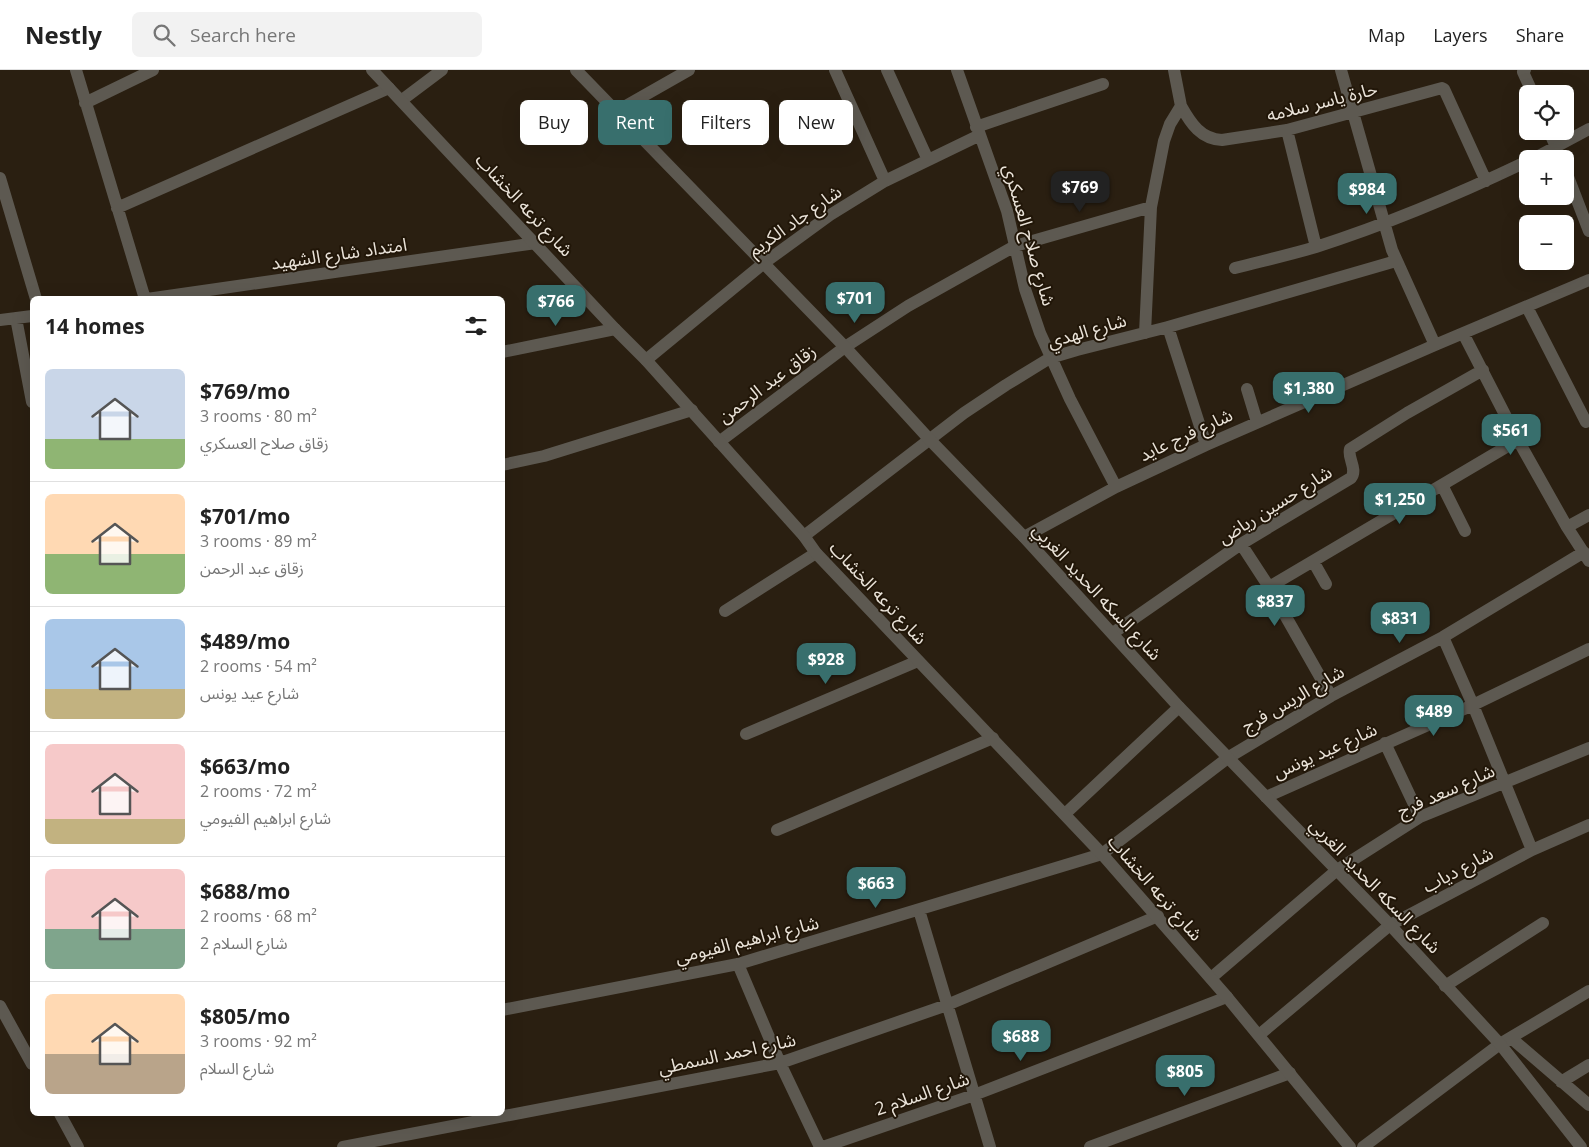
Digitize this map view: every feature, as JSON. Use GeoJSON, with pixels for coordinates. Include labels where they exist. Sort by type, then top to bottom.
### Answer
{"type":"FeatureCollection","features":[{"type":"Feature","properties":{"kind":"street"},"geometry":{"type":"LineString","coordinates":[[76,70],[145,296]]}},
{"type":"Feature","properties":{"kind":"street"},"geometry":{"type":"LineString","coordinates":[[86,103],[153,70]]}},
{"type":"Feature","properties":{"kind":"street","name":"شارع ترعه الخشاب"},"geometry":{"type":"LineString","coordinates":[[372,70],[692,410],[804,536],[816,553],[1102,854],[1211,978],[1350,1147]]}},
{"type":"Feature","properties":{"kind":"street"},"geometry":{"type":"LineString","coordinates":[[402,100],[442,70]]}},
{"type":"Feature","properties":{"kind":"street","name":"شارع السكه الحديد الغربي"},"geometry":{"type":"LineString","coordinates":[[576,70],[607,100]]}},
{"type":"Feature","properties":{"kind":"street"},"geometry":{"type":"LineString","coordinates":[[637,100],[690,70]]}},
{"type":"Feature","properties":{"kind":"street"},"geometry":{"type":"LineString","coordinates":[[835,70],[885,181]]}},
{"type":"Feature","properties":{"kind":"street"},"geometry":{"type":"LineString","coordinates":[[888,70],[928,160]]}},
{"type":"Feature","properties":{"kind":"street","name":"شارع صلاح العسكري"},"geometry":{"type":"LineString","coordinates":[[957,70],[1002,196],[1016,246],[1027,297],[1050,358],[1116,487]]}},
{"type":"Feature","properties":{"kind":"street"},"geometry":{"type":"LineString","coordinates":[[1145,333],[1151,207],[1164,140],[1170,124],[1181,106],[1174,70]]}},
{"type":"Feature","properties":{"kind":"street"},"geometry":{"type":"LineString","coordinates":[[1341,70],[1396,262],[1435,345]]}},
{"type":"Feature","properties":{"kind":"street"},"geometry":{"type":"LineString","coordinates":[[1524,71],[1529,85]]}},
{"type":"Feature","properties":{"kind":"street","name":"شارع جاد الكريم"},"geometry":{"type":"LineString","coordinates":[[646,360],[764,263],[830,214],[885,181],[928,160],[978,131],[1102,84]]}},
{"type":"Feature","properties":{"kind":"street"},"geometry":{"type":"LineString","coordinates":[[117,208],[389,88]]}},
{"type":"Feature","properties":{"kind":"street","name":"حارة ياسر سلامه"},"geometry":{"type":"LineString","coordinates":[[1181,106],[1192,124],[1207,137],[1213,139],[1242,138],[1287,130],[1443,88],[1486,181]]}},
{"type":"Feature","properties":{"kind":"street"},"geometry":{"type":"LineString","coordinates":[[1563,150],[1589,129]]}},
{"type":"Feature","properties":{"kind":"street"},"geometry":{"type":"LineString","coordinates":[[1287,130],[1316,246]]}},
{"type":"Feature","properties":{"kind":"street","name":"شارع السكه الحديد الغربي"},"geometry":{"type":"LineString","coordinates":[[651,145],[845,347],[1179,707],[1390,925],[1445,986],[1505,1041],[1582,1147]]}},
{"type":"Feature","properties":{"kind":"street"},"geometry":{"type":"LineString","coordinates":[[1235,268],[1316,246],[1384,223],[1519,165]]}},
{"type":"Feature","properties":{"kind":"street"},"geometry":{"type":"LineString","coordinates":[[0,178],[35,296]]}},
{"type":"Feature","properties":{"kind":"street"},"geometry":{"type":"LineString","coordinates":[[1574,192],[1589,231]]}},
{"type":"Feature","properties":{"kind":"street","name":"زقاق عبد الرحمن"},"geometry":{"type":"LineString","coordinates":[[719,442],[845,347],[908,306],[1016,246],[1151,207]]}},
{"type":"Feature","properties":{"kind":"street","name":"امتداد شارع الشهيد"},"geometry":{"type":"LineString","coordinates":[[167,296],[536,244]]}},
{"type":"Feature","properties":{"kind":"street","name":"شارع الهدي"},"geometry":{"type":"LineString","coordinates":[[804,536],[1006,385],[1050,358],[1168,327],[1396,262]]}},
{"type":"Feature","properties":{"kind":"street","name":"شارع فرج عايد"},"geometry":{"type":"LineString","coordinates":[[1024,538],[1116,487],[1206,445],[1589,280]]}},
{"type":"Feature","properties":{"kind":"street"},"geometry":{"type":"LineString","coordinates":[[1527,307],[1586,422]]}},
{"type":"Feature","properties":{"kind":"street"},"geometry":{"type":"LineString","coordinates":[[0,320],[30,316]]}},
{"type":"Feature","properties":{"kind":"street"},"geometry":{"type":"LineString","coordinates":[[16,318],[30,392]]}},
{"type":"Feature","properties":{"kind":"street"},"geometry":{"type":"LineString","coordinates":[[1168,327],[1206,445]]}},
{"type":"Feature","properties":{"kind":"street"},"geometry":{"type":"LineString","coordinates":[[505,351],[615,329]]}},
{"type":"Feature","properties":{"kind":"street"},"geometry":{"type":"LineString","coordinates":[[1463,333],[1518,440],[1586,556]]}},
{"type":"Feature","properties":{"kind":"street","name":"شارع حسين رياض"},"geometry":{"type":"LineString","coordinates":[[1113,634],[1241,544],[1351,478],[1354,472],[1349,452],[1350,448],[1483,370]]}},
{"type":"Feature","properties":{"kind":"street"},"geometry":{"type":"LineString","coordinates":[[1247,388],[1257,422]]}},
{"type":"Feature","properties":{"kind":"street"},"geometry":{"type":"LineString","coordinates":[[505,464],[544,456],[692,410]]}},
{"type":"Feature","properties":{"kind":"street"},"geometry":{"type":"LineString","coordinates":[[1269,587],[1518,440]]}},
{"type":"Feature","properties":{"kind":"street"},"geometry":{"type":"LineString","coordinates":[[1442,485],[1465,531]]}},
{"type":"Feature","properties":{"kind":"street"},"geometry":{"type":"LineString","coordinates":[[1567,526],[1589,515]]}},
{"type":"Feature","properties":{"kind":"street"},"geometry":{"type":"LineString","coordinates":[[1241,544],[1269,587],[1331,696]]}},
{"type":"Feature","properties":{"kind":"street"},"geometry":{"type":"LineString","coordinates":[[725,611],[816,553]]}},
{"type":"Feature","properties":{"kind":"street","name":"شارع الريس فرج"},"geometry":{"type":"LineString","coordinates":[[1229,758],[1331,696],[1443,637],[1586,556]]}},
{"type":"Feature","properties":{"kind":"street"},"geometry":{"type":"LineString","coordinates":[[1313,561],[1326,584]]}},
{"type":"Feature","properties":{"kind":"street"},"geometry":{"type":"LineString","coordinates":[[1443,637],[1532,850]]}},
{"type":"Feature","properties":{"kind":"street","name":"شارع عيد يونس"},"geometry":{"type":"LineString","coordinates":[[1266,797],[1385,742],[1473,705],[1589,649]]}},
{"type":"Feature","properties":{"kind":"street"},"geometry":{"type":"LineString","coordinates":[[746,734],[918,661]]}},
{"type":"Feature","properties":{"kind":"street"},"geometry":{"type":"LineString","coordinates":[[1065,814],[1179,707]]}},
{"type":"Feature","properties":{"kind":"street"},"geometry":{"type":"LineString","coordinates":[[777,830],[993,738]]}},
{"type":"Feature","properties":{"kind":"street"},"geometry":{"type":"LineString","coordinates":[[1385,742],[1420,817]]}},
{"type":"Feature","properties":{"kind":"street","name":"شارع سعد فرج"},"geometry":{"type":"LineString","coordinates":[[1211,978],[1337,870],[1420,817],[1589,748]]}},
{"type":"Feature","properties":{"kind":"street","name":"شارع ابراهيم الفيومي"},"geometry":{"type":"LineString","coordinates":[[505,1009],[738,964],[1102,854],[1229,758]]}},
{"type":"Feature","properties":{"kind":"street","name":"شارع دياب"},"geometry":{"type":"LineString","coordinates":[[1259,1035],[1390,925],[1532,850],[1589,825]]}},
{"type":"Feature","properties":{"kind":"street"},"geometry":{"type":"LineString","coordinates":[[919,910],[990,1147]]}},
{"type":"Feature","properties":{"kind":"street","name":"شارع احمد السمطي"},"geometry":{"type":"LineString","coordinates":[[505,1116],[780,1063],[948,1005],[1158,916]]}},
{"type":"Feature","properties":{"kind":"street"},"geometry":{"type":"LineString","coordinates":[[1445,986],[1542,923]]}},
{"type":"Feature","properties":{"kind":"street"},"geometry":{"type":"LineString","coordinates":[[738,964],[780,1063],[822,1147]]}},
{"type":"Feature","properties":{"kind":"street"},"geometry":{"type":"LineString","coordinates":[[1363,1147],[1505,1041],[1589,991]]}},
{"type":"Feature","properties":{"kind":"street","name":"شارع السلام 2"},"geometry":{"type":"LineString","coordinates":[[822,1147],[974,1095],[1227,997]]}},
{"type":"Feature","properties":{"kind":"street"},"geometry":{"type":"LineString","coordinates":[[0,1006],[4,1021],[30,1061]]}},
{"type":"Feature","properties":{"kind":"street"},"geometry":{"type":"LineString","coordinates":[[1505,1041],[1589,1105]]}},
{"type":"Feature","properties":{"kind":"street"},"geometry":{"type":"LineString","coordinates":[[1561,1082],[1589,1065]]}},
{"type":"Feature","properties":{"kind":"street"},"geometry":{"type":"LineString","coordinates":[[1090,1147],[1290,1073]]}},
{"type":"Feature","properties":{"kind":"street"},"geometry":{"type":"LineString","coordinates":[[61,1116],[78,1147]]}},
{"type":"Feature","properties":{"kind":"street","name":"شارع احمد السمطي"},"geometry":{"type":"LineString","coordinates":[[343,1147],[504,1116]]}}]}
